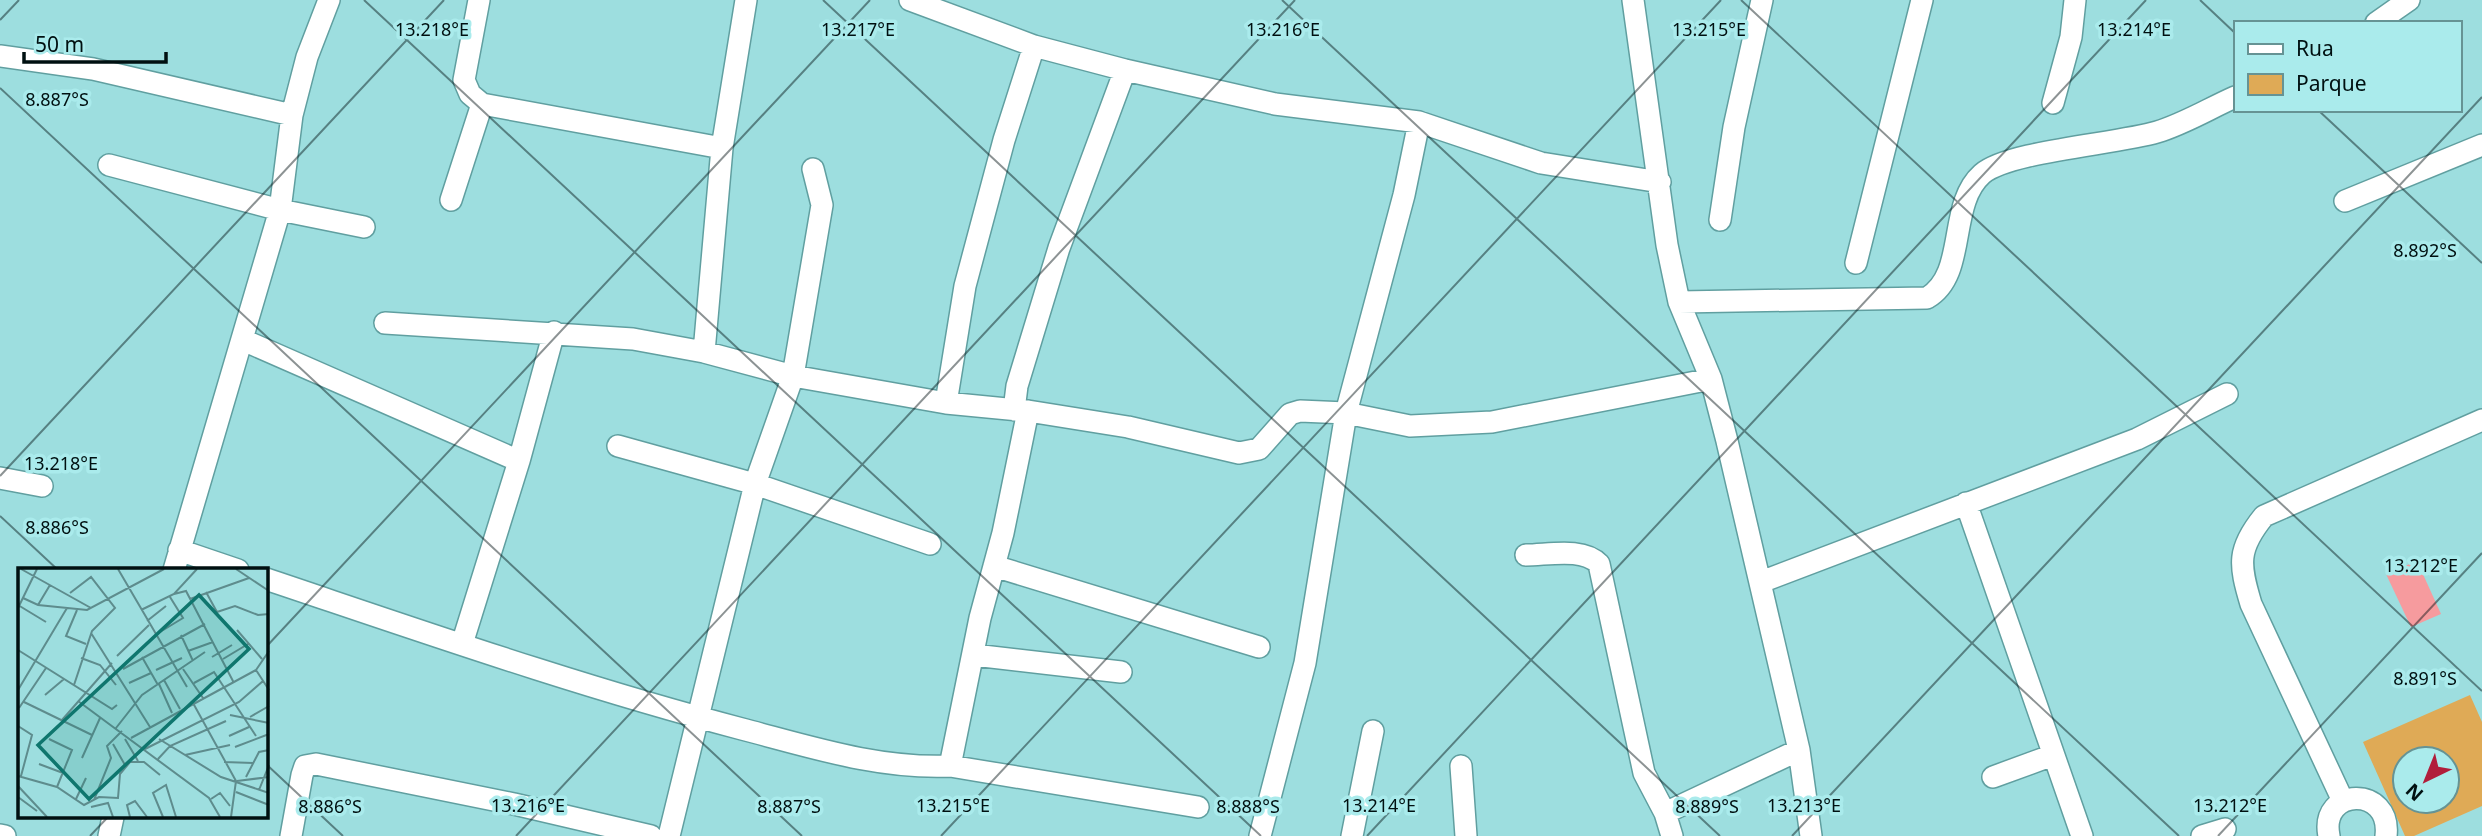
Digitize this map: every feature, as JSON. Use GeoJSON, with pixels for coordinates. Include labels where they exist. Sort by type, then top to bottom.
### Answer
{"type":"FeatureCollection","features":[{"type":"Feature","properties":{"kind":"street"},"geometry":{"type":"LineString","coordinates":[[226,568],[176,560],[280,210],[292,116],[307,57],[329,0]]}},
{"type":"Feature","properties":{"kind":"street"},"geometry":{"type":"LineString","coordinates":[[479,0],[464,80],[470,94],[482,104],[722,148]]}},
{"type":"Feature","properties":{"kind":"street"},"geometry":{"type":"LineString","coordinates":[[704,352],[722,148],[746,0]]}},
{"type":"Feature","properties":{"kind":"street"},"geometry":{"type":"LineString","coordinates":[[910,0],[1034,46],[1125,70],[1275,104],[1419,122],[1541,163],[1660,182]]}},
{"type":"Feature","properties":{"kind":"street"},"geometry":{"type":"LineString","coordinates":[[1633,0],[1667,245],[1679,302],[1711,379],[1799,750],[1811,836]]}},
{"type":"Feature","properties":{"kind":"street"},"geometry":{"type":"LineString","coordinates":[[1720,220],[1734,127],[1762,0]]}},
{"type":"Feature","properties":{"kind":"street"},"geometry":{"type":"LineString","coordinates":[[1856,264],[1922,0]]}},
{"type":"Feature","properties":{"kind":"street"},"geometry":{"type":"LineString","coordinates":[[2053,103],[2071,37],[2075,0]]}},
{"type":"Feature","properties":{"kind":"street"},"geometry":{"type":"LineString","coordinates":[[2379,21],[2409,0]]}},
{"type":"Feature","properties":{"kind":"street"},"geometry":{"type":"LineString","coordinates":[[946,403],[965,286],[1004,140],[1034,46]]}},
{"type":"Feature","properties":{"kind":"street"},"geometry":{"type":"LineString","coordinates":[[0,56],[93,69],[292,116]]}},
{"type":"Feature","properties":{"kind":"street"},"geometry":{"type":"LineString","coordinates":[[950,766],[994,566],[1021,411],[1017,386],[1059,248],[1125,70]]}},
{"type":"Feature","properties":{"kind":"street"},"geometry":{"type":"LineString","coordinates":[[1679,302],[1927,298],[1939,292],[1947,276],[1967,200],[1984,172],[2014,160],[2159,131],[2234,97]]}},
{"type":"Feature","properties":{"kind":"street"},"geometry":{"type":"LineString","coordinates":[[451,200],[482,104]]}},
{"type":"Feature","properties":{"kind":"street"},"geometry":{"type":"LineString","coordinates":[[1260,836],[1305,663],[1346,413],[1404,195],[1419,122]]}},
{"type":"Feature","properties":{"kind":"street"},"geometry":{"type":"LineString","coordinates":[[2345,201],[2482,145]]}},
{"type":"Feature","properties":{"kind":"street"},"geometry":{"type":"LineString","coordinates":[[109,165],[280,210],[364,227]]}},
{"type":"Feature","properties":{"kind":"street"},"geometry":{"type":"LineString","coordinates":[[669,836],[755,484],[793,376],[822,205],[813,169]]}},
{"type":"Feature","properties":{"kind":"street"},"geometry":{"type":"LineString","coordinates":[[385,323],[633,339],[704,352],[793,376],[946,403],[1128,427],[1239,453],[1259,449],[1290,414],[1300,411],[1346,413],[1410,426],[1492,422],[1711,379]]}},
{"type":"Feature","properties":{"kind":"street"},"geometry":{"type":"LineString","coordinates":[[462,644],[519,461],[554,332]]}},
{"type":"Feature","properties":{"kind":"street"},"geometry":{"type":"LineString","coordinates":[[243,340],[519,461]]}},
{"type":"Feature","properties":{"kind":"street"},"geometry":{"type":"LineString","coordinates":[[1761,582],[2137,439],[2227,394]]}},
{"type":"Feature","properties":{"kind":"street"},"geometry":{"type":"LineString","coordinates":[[2343,801],[2251,604],[2242,576],[2241,552],[2250,534],[2264,516],[2482,420]]}},
{"type":"Feature","properties":{"kind":"street"},"geometry":{"type":"LineString","coordinates":[[618,446],[755,484],[930,544]]}},
{"type":"Feature","properties":{"kind":"street"},"geometry":{"type":"LineString","coordinates":[[0,478],[42,486]]}},
{"type":"Feature","properties":{"kind":"street"},"geometry":{"type":"LineString","coordinates":[[1966,503],[2082,836]]}},
{"type":"Feature","properties":{"kind":"street"},"geometry":{"type":"LineString","coordinates":[[1526,555],[1580,554],[1592,556],[1599,564],[1644,772],[1665,813],[1672,836]]}},
{"type":"Feature","properties":{"kind":"street"},"geometry":{"type":"LineString","coordinates":[[994,566],[1259,647]]}},
{"type":"Feature","properties":{"kind":"street"},"geometry":{"type":"LineString","coordinates":[[268,580],[462,644],[697,717],[863,760],[923,767],[950,766],[1198,807]]}},
{"type":"Feature","properties":{"kind":"street"},"geometry":{"type":"LineString","coordinates":[[974,655],[1121,672]]}},
{"type":"Feature","properties":{"kind":"street"},"geometry":{"type":"LineString","coordinates":[[1352,836],[1373,731]]}},
{"type":"Feature","properties":{"kind":"street"},"geometry":{"type":"LineString","coordinates":[[1665,813],[1799,750]]}},
{"type":"Feature","properties":{"kind":"street"},"geometry":{"type":"LineString","coordinates":[[1993,777],[2053,755]]}},
{"type":"Feature","properties":{"kind":"street"},"geometry":{"type":"LineString","coordinates":[[291,836],[302,775],[306,766],[316,764],[514,804],[651,836]]}},
{"type":"Feature","properties":{"kind":"street"},"geometry":{"type":"LineString","coordinates":[[1461,766],[1466,836]]}},
{"type":"Feature","properties":{"kind":"street"},"geometry":{"type":"LineString","coordinates":[[2329,836],[2330,815],[2343,801],[2362,798],[2372,802],[2385,817],[2386,836]]}},
{"type":"Feature","properties":{"kind":"street"},"geometry":{"type":"LineString","coordinates":[[109,836],[113,818]]}},
{"type":"Feature","properties":{"kind":"street"},"geometry":{"type":"LineString","coordinates":[[2202,836],[2225,829]]}},
{"type":"Feature","properties":{"kind":"green space"},"geometry":{"type":"Polygon","coordinates":[[[2470,695],[2482,722],[2482,806],[2414,836],[2405,836],[2396,815],[2461,815],[2461,745],[2391,745],[2391,805],[2363,742],[2470,695]]]}},
{"type":"Feature","properties":{"kind":"shaded area"},"geometry":{"type":"Polygon","coordinates":[[[2417,561],[2441,614],[2411,627],[2386,574],[2417,561]]]}}]}
